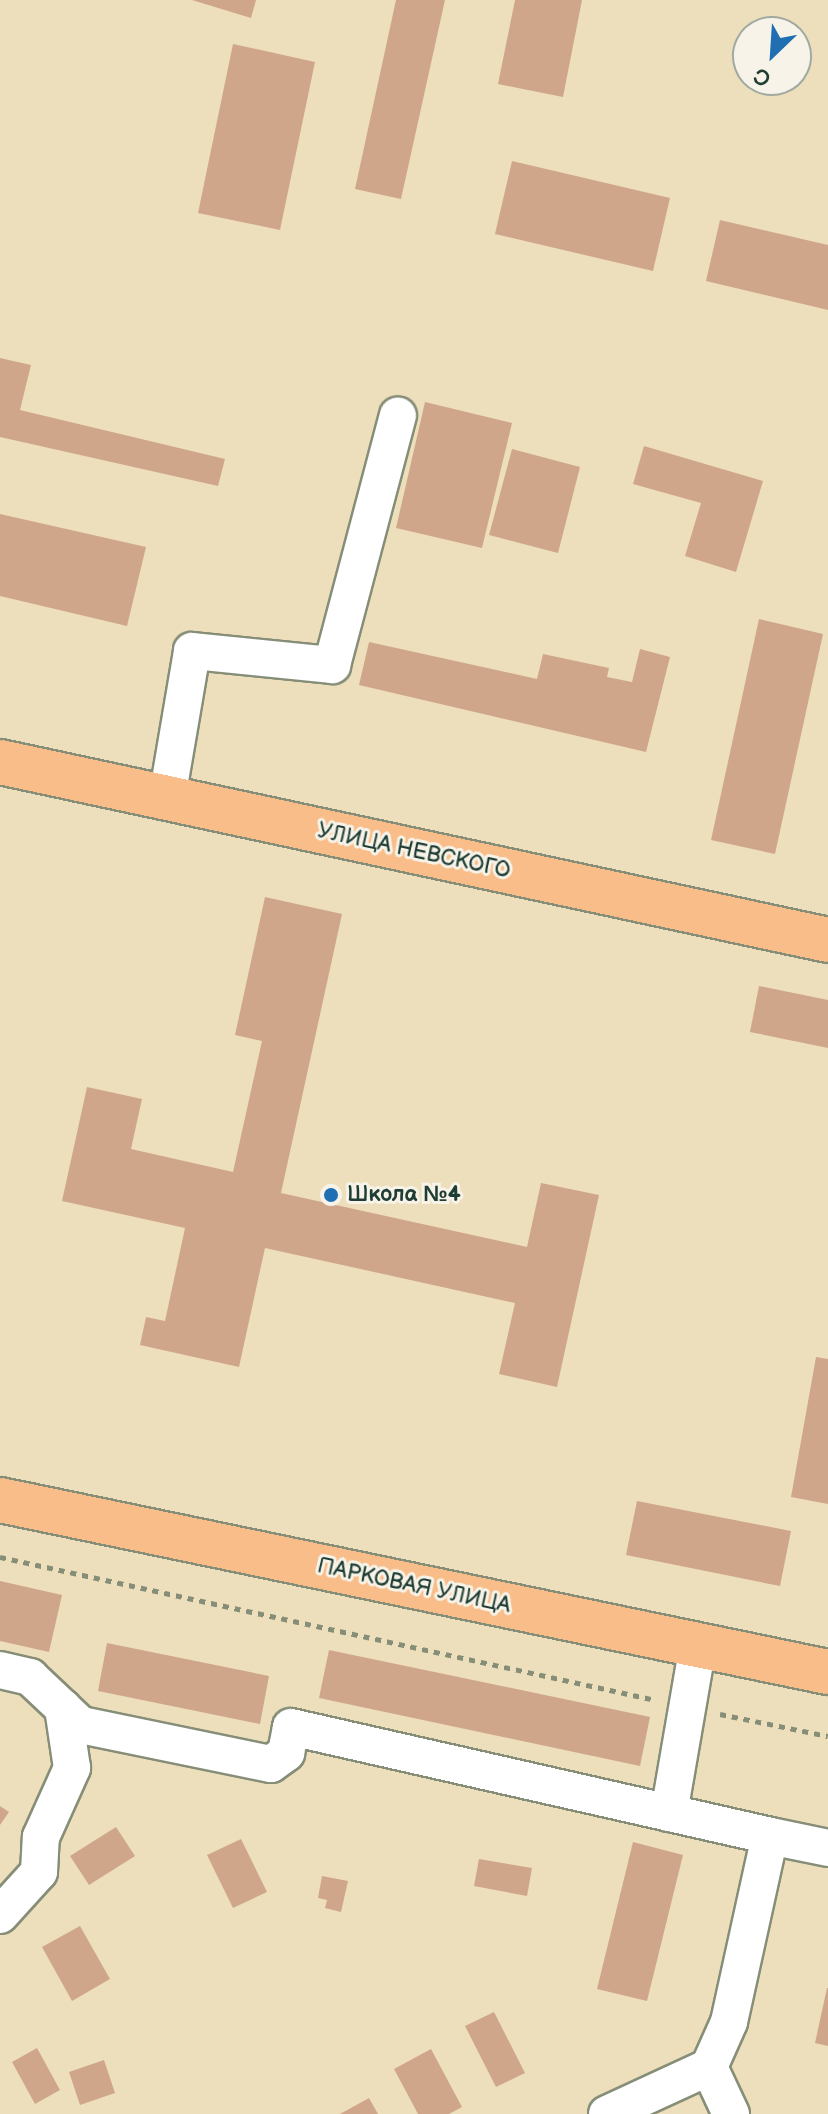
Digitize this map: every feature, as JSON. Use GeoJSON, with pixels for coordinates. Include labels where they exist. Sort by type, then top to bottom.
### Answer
{"type":"FeatureCollection","features":[{"type":"Feature","properties":{"kind":"main road","name":"УЛИЦА НЕВСКОГО"},"geometry":{"type":"LineString","coordinates":[[0,762],[828,940]]}},
{"type":"Feature","properties":{"kind":"main road","name":"ПАРКОВАЯ УЛИЦА"},"geometry":{"type":"LineString","coordinates":[[0,1500],[828,1672]]}},
{"type":"Feature","properties":{"kind":"street"},"geometry":{"type":"LineString","coordinates":[[167,798],[192,651],[332,665],[398,416]]}},
{"type":"Feature","properties":{"kind":"street"},"geometry":{"type":"LineString","coordinates":[[669,1813],[698,1645]]}},
{"type":"Feature","properties":{"kind":"street"},"geometry":{"type":"LineString","coordinates":[[0,1670],[30,1677],[81,1725],[271,1764],[286,1753],[291,1727],[828,1848]]}},
{"type":"Feature","properties":{"kind":"street"},"geometry":{"type":"LineString","coordinates":[[0,1915],[39,1872],[41,1837],[72,1768],[63,1708]]}},
{"type":"Feature","properties":{"kind":"street"},"geometry":{"type":"LineString","coordinates":[[607,2114],[709,2067],[729,2022],[770,1836]]}},
{"type":"Feature","properties":{"kind":"street"},"geometry":{"type":"LineString","coordinates":[[709,2067],[731,2114]]}},
{"type":"Feature","properties":{"kind":"path"},"geometry":{"type":"LineString","coordinates":[[0,1557],[828,1736]]}},
{"type":"Feature","properties":{"kind":"building"},"geometry":{"type":"Polygon","coordinates":[[[192,0],[256,0],[251,18],[192,0]]]}},
{"type":"Feature","properties":{"kind":"building"},"geometry":{"type":"Polygon","coordinates":[[[396,0],[445,0],[401,199],[355,189],[396,0]]]}},
{"type":"Feature","properties":{"kind":"building"},"geometry":{"type":"Polygon","coordinates":[[[515,0],[582,0],[563,97],[498,84],[515,0]]]}},
{"type":"Feature","properties":{"kind":"building"},"geometry":{"type":"Polygon","coordinates":[[[233,44],[315,62],[280,230],[198,213],[233,44]]]}},
{"type":"Feature","properties":{"kind":"building"},"geometry":{"type":"Polygon","coordinates":[[[512,161],[670,198],[653,271],[495,234],[512,161]]]}},
{"type":"Feature","properties":{"kind":"building"},"geometry":{"type":"Polygon","coordinates":[[[720,220],[828,245],[828,310],[706,281],[720,220]]]}},
{"type":"Feature","properties":{"kind":"building"},"geometry":{"type":"Polygon","coordinates":[[[0,358],[31,365],[20,410],[225,459],[218,486],[0,437],[0,358]]]}},
{"type":"Feature","properties":{"kind":"building"},"geometry":{"type":"Polygon","coordinates":[[[425,402],[512,423],[482,548],[396,528],[425,402]]]}},
{"type":"Feature","properties":{"kind":"building"},"geometry":{"type":"Polygon","coordinates":[[[644,446],[763,481],[736,572],[685,556],[701,503],[633,484],[644,446]]]}},
{"type":"Feature","properties":{"kind":"building"},"geometry":{"type":"Polygon","coordinates":[[[512,449],[580,467],[558,553],[489,535],[512,449]]]}},
{"type":"Feature","properties":{"kind":"building"},"geometry":{"type":"Polygon","coordinates":[[[0,514],[146,547],[127,626],[0,596],[0,514]]]}},
{"type":"Feature","properties":{"kind":"building"},"geometry":{"type":"Polygon","coordinates":[[[759,619],[823,634],[775,854],[711,840],[759,619]]]}},
{"type":"Feature","properties":{"kind":"building"},"geometry":{"type":"Polygon","coordinates":[[[369,642],[537,679],[543,654],[609,668],[607,677],[632,682],[640,649],[670,657],[646,752],[359,685],[369,642]]]}},
{"type":"Feature","properties":{"kind":"building"},"geometry":{"type":"Polygon","coordinates":[[[265,897],[342,914],[281,1193],[527,1247],[541,1183],[599,1195],[557,1387],[499,1374],[515,1303],[265,1248],[239,1367],[140,1345],[146,1317],[165,1321],[185,1228],[62,1201],[87,1087],[142,1099],[131,1149],[233,1172],[262,1041],[235,1035],[265,897]]]}},
{"type":"Feature","properties":{"kind":"building"},"geometry":{"type":"Polygon","coordinates":[[[759,986],[828,1000],[828,1048],[750,1032],[759,986]]]}},
{"type":"Feature","properties":{"kind":"building"},"geometry":{"type":"Polygon","coordinates":[[[816,1357],[828,1359],[828,1504],[791,1497],[816,1357]]]}},
{"type":"Feature","properties":{"kind":"building"},"geometry":{"type":"Polygon","coordinates":[[[637,1501],[791,1531],[780,1586],[626,1555],[637,1501]]]}},
{"type":"Feature","properties":{"kind":"building"},"geometry":{"type":"Polygon","coordinates":[[[0,1581],[62,1595],[49,1652],[0,1641],[0,1581]]]}},
{"type":"Feature","properties":{"kind":"building"},"geometry":{"type":"Polygon","coordinates":[[[107,1643],[269,1676],[260,1724],[98,1691],[107,1643]]]}},
{"type":"Feature","properties":{"kind":"building"},"geometry":{"type":"Polygon","coordinates":[[[329,1650],[650,1717],[640,1766],[319,1698],[329,1650]]]}},
{"type":"Feature","properties":{"kind":"building"},"geometry":{"type":"Polygon","coordinates":[[[0,1806],[9,1812],[0,1825],[0,1806]]]}},
{"type":"Feature","properties":{"kind":"building"},"geometry":{"type":"Polygon","coordinates":[[[116,1827],[135,1856],[89,1885],[70,1856],[116,1827]]]}},
{"type":"Feature","properties":{"kind":"building"},"geometry":{"type":"Polygon","coordinates":[[[241,1839],[267,1892],[233,1908],[207,1855],[241,1839]]]}},
{"type":"Feature","properties":{"kind":"building"},"geometry":{"type":"Polygon","coordinates":[[[633,1842],[683,1855],[647,2001],[597,1989],[633,1842]]]}},
{"type":"Feature","properties":{"kind":"building"},"geometry":{"type":"Polygon","coordinates":[[[479,1859],[532,1868],[527,1896],[474,1886],[479,1859]]]}},
{"type":"Feature","properties":{"kind":"building"},"geometry":{"type":"Polygon","coordinates":[[[322,1876],[348,1881],[341,1912],[325,1908],[327,1900],[318,1898],[322,1876]]]}},
{"type":"Feature","properties":{"kind":"building"},"geometry":{"type":"Polygon","coordinates":[[[80,1926],[110,1979],[72,2001],[42,1947],[80,1926]]]}},
{"type":"Feature","properties":{"kind":"building"},"geometry":{"type":"Polygon","coordinates":[[[828,1988],[828,2046],[815,2043],[828,1988]]]}},
{"type":"Feature","properties":{"kind":"building"},"geometry":{"type":"Polygon","coordinates":[[[494,2012],[525,2073],[496,2087],[465,2026],[494,2012]]]}},
{"type":"Feature","properties":{"kind":"building"},"geometry":{"type":"Polygon","coordinates":[[[37,2048],[60,2090],[35,2104],[12,2062],[37,2048]]]}},
{"type":"Feature","properties":{"kind":"building"},"geometry":{"type":"Polygon","coordinates":[[[431,2049],[462,2107],[449,2114],[418,2114],[394,2069],[431,2049]]]}},
{"type":"Feature","properties":{"kind":"building"},"geometry":{"type":"Polygon","coordinates":[[[104,2060],[115,2093],[80,2105],[69,2072],[104,2060]]]}},
{"type":"Feature","properties":{"kind":"building"},"geometry":{"type":"Polygon","coordinates":[[[369,2098],[378,2114],[340,2114],[369,2098]]]}},
{"type":"Feature","properties":{"kind":"place","name":"Школа №4"},"geometry":{"type":"Point","coordinates":[331,1195]}}]}
